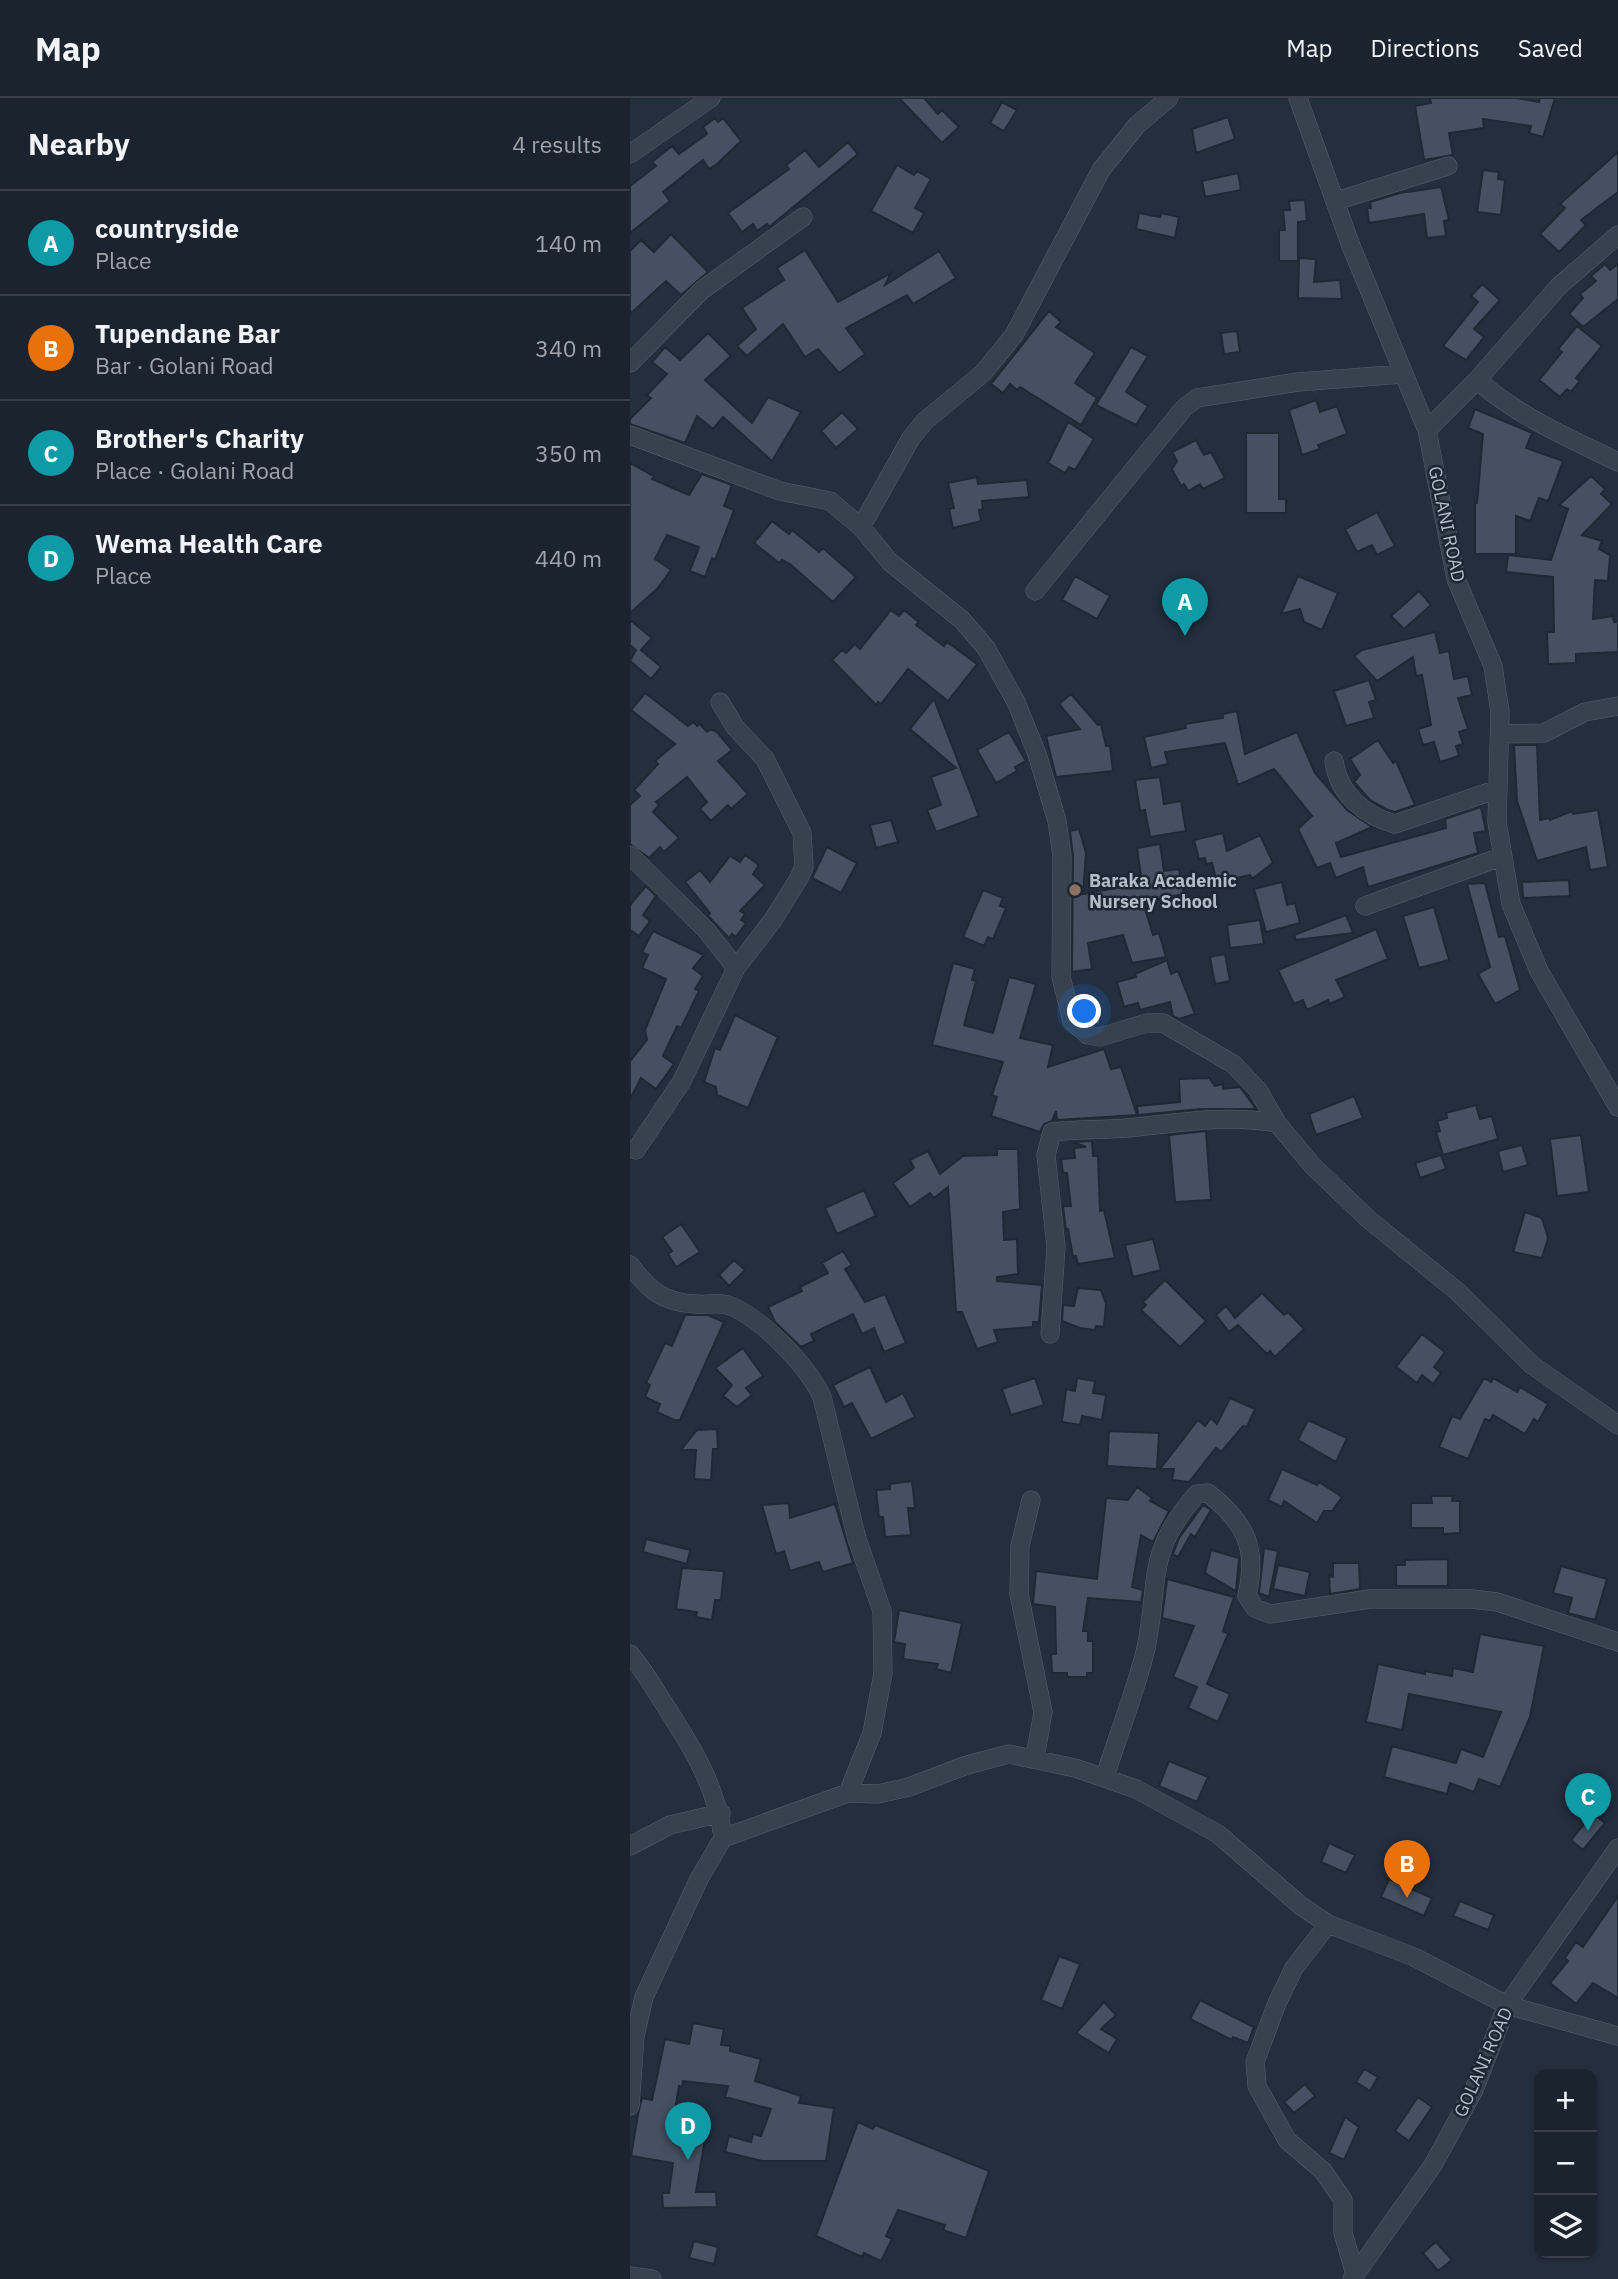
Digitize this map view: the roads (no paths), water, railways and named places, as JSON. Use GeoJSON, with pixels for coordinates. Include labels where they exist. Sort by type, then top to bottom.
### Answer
{"type":"FeatureCollection","features":[{"type":"Feature","properties":{"kind":"street"},"geometry":{"type":"LineString","coordinates":[[630,154],[711,98]]}},
{"type":"Feature","properties":{"kind":"street"},"geometry":{"type":"LineString","coordinates":[[861,527],[911,438],[925,421],[983,373],[1014,335],[1071,223],[1107,161],[1136,125],[1169,98]]}},
{"type":"Feature","properties":{"kind":"street","name":"GOLANI ROAD"},"geometry":{"type":"LineString","coordinates":[[1298,98],[1351,246],[1388,329],[1427,430],[1456,579],[1493,666],[1500,734],[1497,822],[1511,904],[1539,971],[1618,1107]]}},
{"type":"Feature","properties":{"kind":"street"},"geometry":{"type":"LineString","coordinates":[[1336,201],[1448,166]]}},
{"type":"Feature","properties":{"kind":"street"},"geometry":{"type":"LineString","coordinates":[[630,363],[702,290],[803,217]]}},
{"type":"Feature","properties":{"kind":"street"},"geometry":{"type":"LineString","coordinates":[[1427,430],[1477,380],[1559,286],[1618,235]]}},
{"type":"Feature","properties":{"kind":"street"},"geometry":{"type":"LineString","coordinates":[[1034,591],[1184,408],[1197,398],[1298,382],[1404,374]]}},
{"type":"Feature","properties":{"kind":"street"},"geometry":{"type":"LineString","coordinates":[[1477,380],[1501,401],[1570,440],[1618,462]]}},
{"type":"Feature","properties":{"kind":"street"},"geometry":{"type":"LineString","coordinates":[[630,435],[780,491],[830,501],[861,527],[890,562],[962,620],[986,648],[1016,702],[1037,754],[1057,821],[1062,856],[1061,977],[1072,1021],[1088,1035],[1100,1037],[1147,1023],[1163,1023],[1233,1064],[1258,1090],[1277,1123],[1312,1166],[1367,1218],[1458,1292],[1532,1365],[1618,1425]]}},
{"type":"Feature","properties":{"kind":"street"},"geometry":{"type":"LineString","coordinates":[[632,1152],[682,1081],[736,968],[773,920],[804,867],[802,833],[765,759],[735,727],[720,702]]}},
{"type":"Feature","properties":{"kind":"street"},"geometry":{"type":"LineString","coordinates":[[1500,734],[1544,733],[1585,712],[1618,706]]}},
{"type":"Feature","properties":{"kind":"street"},"geometry":{"type":"LineString","coordinates":[[1334,761],[1336,779],[1359,807],[1395,824],[1498,789]]}},
{"type":"Feature","properties":{"kind":"street"},"geometry":{"type":"LineString","coordinates":[[630,855],[707,931],[736,968]]}},
{"type":"Feature","properties":{"kind":"street"},"geometry":{"type":"LineString","coordinates":[[1366,906],[1502,857]]}},
{"type":"Feature","properties":{"kind":"street"},"geometry":{"type":"LineString","coordinates":[[1050,1334],[1056,1247],[1046,1155],[1052,1132],[1131,1127],[1195,1118],[1246,1118],[1277,1123]]}},
{"type":"Feature","properties":{"kind":"street"},"geometry":{"type":"LineString","coordinates":[[630,1265],[660,1297],[695,1304],[717,1303],[732,1306],[771,1333],[816,1384],[822,1397],[857,1539],[882,1611],[883,1673],[872,1733],[848,1793]]}},
{"type":"Feature","properties":{"kind":"street"},"geometry":{"type":"LineString","coordinates":[[1105,1776],[1146,1648],[1158,1554],[1184,1509],[1197,1494],[1208,1493],[1225,1507],[1244,1531],[1252,1556],[1247,1596],[1255,1608],[1270,1614],[1370,1599],[1472,1599],[1497,1602],[1618,1642]]}},
{"type":"Feature","properties":{"kind":"street"},"geometry":{"type":"LineString","coordinates":[[1031,1500],[1020,1546],[1019,1594],[1043,1712],[1035,1757]]}},
{"type":"Feature","properties":{"kind":"street"},"geometry":{"type":"LineString","coordinates":[[630,1654],[683,1731],[721,1813],[723,1838],[699,1879],[644,1997],[635,2036],[630,2106]]}},
{"type":"Feature","properties":{"kind":"street"},"geometry":{"type":"LineString","coordinates":[[723,1838],[848,1793],[878,1794],[909,1787],[967,1765],[1009,1754],[1035,1757],[1105,1776],[1136,1789],[1218,1834],[1301,1906],[1328,1924],[1413,1957],[1507,2005],[1618,2036]]}},
{"type":"Feature","properties":{"kind":"street"},"geometry":{"type":"LineString","coordinates":[[630,1846],[670,1825],[721,1813]]}},
{"type":"Feature","properties":{"kind":"street","name":"GOLANI ROAD"},"geometry":{"type":"LineString","coordinates":[[1353,2277],[1433,2165],[1474,2090],[1507,2005],[1618,1848]]}},
{"type":"Feature","properties":{"kind":"street"},"geometry":{"type":"LineString","coordinates":[[1328,1924],[1294,1968],[1277,2003],[1255,2062],[1257,2086],[1287,2140],[1323,2171],[1343,2200],[1343,2233],[1353,2277]]}},
{"type":"Feature","properties":{"kind":"street"},"geometry":{"type":"LineString","coordinates":[[630,2276],[652,2279]]}},
{"type":"Feature","properties":{"kind":"place","name":"countryside"},"geometry":{"type":"Point","coordinates":[1185,636]}},
{"type":"Feature","properties":{"kind":"place","name":"Baraka Academic Nursery School"},"geometry":{"type":"Point","coordinates":[1075,890]}},
{"type":"Feature","properties":{"kind":"place","name":"Brother's Charity"},"geometry":{"type":"Point","coordinates":[1588,1831]}},
{"type":"Feature","properties":{"kind":"place","name":"Tupendane Bar"},"geometry":{"type":"Point","coordinates":[1407,1898]}},
{"type":"Feature","properties":{"kind":"place","name":"Wema Health Care"},"geometry":{"type":"Point","coordinates":[688,2160]}}]}
